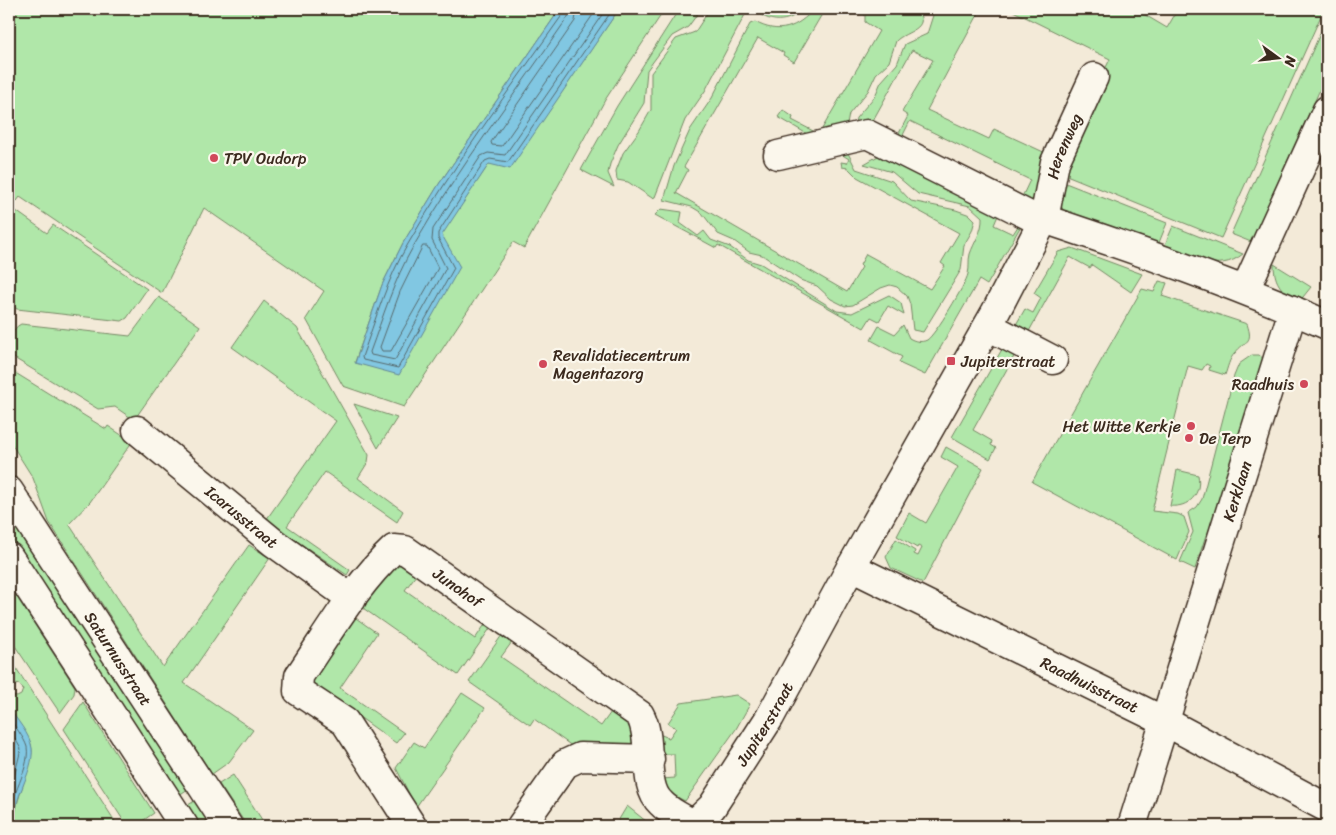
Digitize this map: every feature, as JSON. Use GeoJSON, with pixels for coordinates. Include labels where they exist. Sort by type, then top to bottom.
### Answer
{"type":"FeatureCollection","features":[{"type":"Feature","properties":{"kind":"street","name":"Herenweg"},"geometry":{"type":"LineString","coordinates":[[1044,219],[1055,162],[1094,77]]}},
{"type":"Feature","properties":{"kind":"street"},"geometry":{"type":"LineString","coordinates":[[1245,290],[1327,110]]}},
{"type":"Feature","properties":{"kind":"street"},"geometry":{"type":"LineString","coordinates":[[778,155],[867,134],[1034,218],[1044,219],[1245,290],[1327,325]]}},
{"type":"Feature","properties":{"kind":"street","name":"Jupiterstraat"},"geometry":{"type":"LineString","coordinates":[[692,825],[712,806],[770,717],[851,566],[988,326],[1044,219]]}},
{"type":"Feature","properties":{"kind":"street","name":"Kerklaan"},"geometry":{"type":"LineString","coordinates":[[1132,826],[1293,310]]}},
{"type":"Feature","properties":{"kind":"street"},"geometry":{"type":"LineString","coordinates":[[988,326],[1053,360]]}},
{"type":"Feature","properties":{"kind":"street","name":"Icarusstraat"},"geometry":{"type":"LineString","coordinates":[[137,430],[274,543],[352,599]]}},
{"type":"Feature","properties":{"kind":"street","name":"Saturnusstraat"},"geometry":{"type":"LineString","coordinates":[[9,491],[228,826]]}},
{"type":"Feature","properties":{"kind":"street","name":"Junohof"},"geometry":{"type":"LineString","coordinates":[[412,826],[345,722],[298,690],[299,676],[352,599],[394,548],[405,550],[640,715],[648,734],[650,759]]}},
{"type":"Feature","properties":{"kind":"street"},"geometry":{"type":"LineString","coordinates":[[9,557],[184,826]]}},
{"type":"Feature","properties":{"kind":"street","name":"Raadhuisstraat"},"geometry":{"type":"LineString","coordinates":[[851,566],[1166,722],[1327,808]]}},
{"type":"Feature","properties":{"kind":"street"},"geometry":{"type":"LineString","coordinates":[[521,826],[565,764],[580,757],[650,759],[652,791],[661,804],[692,825]]}},
{"type":"Feature","properties":{"kind":"green space","name":"TPV Oudorp"},"geometry":{"type":"Polygon","coordinates":[[[9,9],[560,9],[439,184],[403,243],[382,285],[355,362],[489,164],[542,121],[619,9],[665,9],[605,100],[524,248],[513,242],[404,407],[343,386],[306,319],[324,291],[204,208],[162,293],[20,197],[17,201],[9,195],[9,9]]]}},
{"type":"Feature","properties":{"kind":"green space"},"geometry":{"type":"Polygon","coordinates":[[[679,9],[701,9],[688,27],[672,36],[647,70],[644,103],[618,145],[610,164],[608,173],[614,187],[581,170],[617,106],[679,9]]]}},
{"type":"Feature","properties":{"kind":"green space"},"geometry":{"type":"Polygon","coordinates":[[[710,9],[748,9],[705,91],[685,120],[655,197],[652,198],[628,182],[617,180],[616,171],[623,153],[651,110],[651,73],[676,39],[695,32],[710,9]]]}},
{"type":"Feature","properties":{"kind":"green space"},"geometry":{"type":"Polygon","coordinates":[[[754,9],[802,9],[785,20],[772,20],[754,9]]]}},
{"type":"Feature","properties":{"kind":"green space"},"geometry":{"type":"Polygon","coordinates":[[[814,9],[825,9],[794,62],[783,55],[784,53],[758,38],[684,167],[688,170],[676,193],[847,292],[862,267],[860,265],[866,254],[930,289],[945,266],[941,263],[959,233],[857,177],[848,168],[842,167],[841,162],[847,163],[849,159],[841,154],[848,153],[856,169],[892,181],[911,201],[956,210],[970,215],[975,220],[972,231],[964,245],[961,270],[923,332],[913,330],[910,304],[907,296],[897,287],[890,285],[881,288],[853,305],[845,306],[831,299],[817,286],[800,280],[762,255],[749,252],[734,241],[718,234],[702,213],[692,207],[664,200],[674,166],[690,130],[712,98],[750,24],[755,22],[780,29],[801,21],[814,9]]]}},
{"type":"Feature","properties":{"kind":"green space"},"geometry":{"type":"Polygon","coordinates":[[[865,9],[916,9],[920,16],[920,25],[896,41],[889,62],[876,74],[868,91],[849,114],[846,130],[814,138],[778,117],[783,110],[793,117],[792,120],[819,134],[879,31],[865,22],[865,9]]]}},
{"type":"Feature","properties":{"kind":"green space"},"geometry":{"type":"Polygon","coordinates":[[[935,9],[981,9],[927,110],[989,139],[994,129],[1050,155],[1034,204],[1022,197],[1030,180],[910,121],[901,139],[897,137],[908,116],[902,112],[933,60],[912,50],[872,122],[854,128],[856,118],[875,96],[881,82],[897,64],[905,44],[927,34],[935,9]]]}},
{"type":"Feature","properties":{"kind":"green space"},"geometry":{"type":"Polygon","coordinates":[[[1009,9],[1135,9],[1167,28],[1178,9],[1324,9],[1221,238],[1059,172],[1060,163],[1110,59],[1009,9]]]}},
{"type":"Feature","properties":{"kind":"green space"},"geometry":{"type":"Polygon","coordinates":[[[1327,18],[1327,74],[1251,242],[1231,234],[1327,18]]]}},
{"type":"Feature","properties":{"kind":"green space"},"geometry":{"type":"Polygon","coordinates":[[[878,156],[999,213],[994,225],[1013,234],[1020,223],[1022,224],[987,285],[979,280],[925,375],[901,364],[899,362],[902,357],[871,340],[879,326],[895,334],[903,325],[909,338],[918,341],[925,341],[931,336],[950,309],[966,280],[969,271],[970,254],[980,232],[982,217],[970,206],[918,194],[892,172],[864,164],[878,156]]]}},
{"type":"Feature","properties":{"kind":"green space"},"geometry":{"type":"Polygon","coordinates":[[[1063,182],[1167,223],[1158,245],[1063,210],[1059,200],[1063,182]]]}},
{"type":"Feature","properties":{"kind":"green space"},"geometry":{"type":"Polygon","coordinates":[[[9,206],[47,233],[53,225],[147,289],[127,318],[122,321],[17,309],[12,306],[9,300],[9,206]]]}},
{"type":"Feature","properties":{"kind":"green space"},"geometry":{"type":"Polygon","coordinates":[[[661,209],[682,212],[680,223],[698,236],[704,231],[711,240],[730,247],[748,260],[761,264],[837,311],[852,313],[889,295],[901,303],[904,315],[888,306],[879,321],[871,317],[864,328],[718,245],[716,248],[655,215],[661,209]]]}},
{"type":"Feature","properties":{"kind":"green space"},"geometry":{"type":"Polygon","coordinates":[[[1173,226],[1243,254],[1224,263],[1214,263],[1194,259],[1164,247],[1173,226]]]}},
{"type":"Feature","properties":{"kind":"green space"},"geometry":{"type":"Polygon","coordinates":[[[1072,248],[1142,274],[1131,292],[1092,265],[1090,268],[1070,257],[1027,335],[1014,328],[1025,309],[1033,313],[1041,298],[1034,293],[1058,252],[1072,248]]]}},
{"type":"Feature","properties":{"kind":"green space"},"geometry":{"type":"Polygon","coordinates":[[[1274,264],[1311,287],[1299,302],[1280,287],[1274,271],[1274,264]]]}},
{"type":"Feature","properties":{"kind":"green space"},"geometry":{"type":"Polygon","coordinates":[[[1159,281],[1167,283],[1162,296],[1247,324],[1249,330],[1249,339],[1231,358],[1225,375],[1209,370],[1210,366],[1206,364],[1202,370],[1188,366],[1152,511],[1178,514],[1184,517],[1189,532],[1177,560],[1032,482],[1142,289],[1154,292],[1159,281]]]}},
{"type":"Feature","properties":{"kind":"green space"},"geometry":{"type":"Polygon","coordinates":[[[159,297],[200,326],[134,420],[115,407],[98,409],[9,355],[10,341],[13,333],[21,324],[130,336],[159,297]]]}},
{"type":"Feature","properties":{"kind":"green space"},"geometry":{"type":"Polygon","coordinates":[[[264,301],[297,328],[369,455],[368,462],[358,478],[403,511],[397,522],[325,472],[287,526],[350,570],[347,575],[266,520],[336,421],[232,347],[264,301]]]}},
{"type":"Feature","properties":{"kind":"green space"},"geometry":{"type":"Polygon","coordinates":[[[1005,344],[1017,351],[973,430],[992,441],[991,445],[996,448],[990,459],[952,437],[1005,344]]]}},
{"type":"Feature","properties":{"kind":"green space"},"geometry":{"type":"Polygon","coordinates":[[[1252,355],[1259,355],[1265,360],[1212,532],[1206,535],[1195,569],[1180,562],[1193,532],[1188,513],[1197,507],[1202,499],[1234,376],[1239,364],[1252,355]]]}},
{"type":"Feature","properties":{"kind":"green space"},"geometry":{"type":"Polygon","coordinates":[[[9,369],[106,429],[108,426],[132,442],[90,502],[69,524],[163,667],[249,545],[270,558],[184,683],[253,730],[229,762],[212,774],[49,522],[33,478],[9,440],[9,369]]]}},
{"type":"Feature","properties":{"kind":"green space"},"geometry":{"type":"Polygon","coordinates":[[[354,404],[397,418],[378,448],[354,404]]]}},
{"type":"Feature","properties":{"kind":"green space"},"geometry":{"type":"Polygon","coordinates":[[[946,447],[983,468],[923,583],[891,568],[886,557],[896,539],[915,551],[914,554],[918,556],[922,548],[918,546],[917,548],[897,536],[909,513],[926,523],[958,467],[941,457],[946,447]]]}},
{"type":"Feature","properties":{"kind":"green space"},"geometry":{"type":"Polygon","coordinates":[[[1177,470],[1198,475],[1198,488],[1196,494],[1188,502],[1183,505],[1170,506],[1177,470]]]}},
{"type":"Feature","properties":{"kind":"green space"},"geometry":{"type":"Polygon","coordinates":[[[9,505],[191,787],[176,797],[9,540],[9,505]]]}},
{"type":"Feature","properties":{"kind":"green space"},"geometry":{"type":"Polygon","coordinates":[[[399,562],[416,575],[405,590],[475,639],[486,623],[491,627],[458,675],[360,606],[399,562]]]}},
{"type":"Feature","properties":{"kind":"green space"},"geometry":{"type":"Polygon","coordinates":[[[9,585],[75,687],[74,694],[60,713],[9,637],[9,585]]]}},
{"type":"Feature","properties":{"kind":"green space"},"geometry":{"type":"Polygon","coordinates":[[[353,616],[377,633],[340,688],[404,733],[396,743],[314,685],[312,674],[353,616]]]}},
{"type":"Feature","properties":{"kind":"green space"},"geometry":{"type":"Polygon","coordinates":[[[502,635],[512,642],[501,657],[601,726],[611,712],[626,722],[633,733],[636,746],[576,749],[534,719],[530,725],[469,682],[502,635]]]}},
{"type":"Feature","properties":{"kind":"green space"},"geometry":{"type":"Polygon","coordinates":[[[9,657],[118,826],[16,826],[15,819],[18,800],[31,760],[32,751],[26,733],[14,718],[9,707],[9,695],[17,697],[21,695],[23,689],[19,684],[9,687],[9,657]]]}},
{"type":"Feature","properties":{"kind":"green space"},"geometry":{"type":"Polygon","coordinates":[[[462,693],[485,708],[416,807],[396,768],[414,742],[424,748],[462,693]]]}},
{"type":"Feature","properties":{"kind":"green space"},"geometry":{"type":"Polygon","coordinates":[[[736,695],[750,704],[736,729],[685,801],[674,795],[662,779],[675,778],[674,754],[661,754],[659,734],[669,738],[676,728],[668,723],[681,703],[736,695]]]}},
{"type":"Feature","properties":{"kind":"green space"},"geometry":{"type":"Polygon","coordinates":[[[83,702],[154,813],[135,826],[127,826],[64,729],[83,702]]]}},
{"type":"Feature","properties":{"kind":"green space"},"geometry":{"type":"Polygon","coordinates":[[[233,775],[266,826],[247,826],[219,784],[233,775]]]}},
{"type":"Feature","properties":{"kind":"green space"},"geometry":{"type":"Polygon","coordinates":[[[198,799],[216,826],[195,826],[183,808],[198,799]]]}},
{"type":"Feature","properties":{"kind":"green space"},"geometry":{"type":"Polygon","coordinates":[[[627,806],[652,826],[615,826],[627,806]]]}},
{"type":"Feature","properties":{"kind":"water"},"geometry":{"type":"Polygon","coordinates":[[[560,9],[619,9],[510,169],[489,164],[442,235],[460,267],[399,375],[355,363],[382,285],[403,243],[439,184],[560,9]]]}},
{"type":"Feature","properties":{"kind":"water"},"geometry":{"type":"Polygon","coordinates":[[[9,708],[26,732],[32,748],[30,767],[18,798],[15,818],[16,826],[9,826],[9,708]]]}},
{"type":"Feature","properties":{"kind":"place","name":"TPV Oudorp"},"geometry":{"type":"Point","coordinates":[214,158]}},
{"type":"Feature","properties":{"kind":"place","name":"Jupiterstraat"},"geometry":{"type":"Point","coordinates":[951,361]}},
{"type":"Feature","properties":{"kind":"place","name":"Revalidatiecentrum Magentazorg"},"geometry":{"type":"Point","coordinates":[543,364]}},
{"type":"Feature","properties":{"kind":"place","name":"Raadhuis"},"geometry":{"type":"Point","coordinates":[1304,384]}},
{"type":"Feature","properties":{"kind":"place","name":"Het Witte Kerkje"},"geometry":{"type":"Point","coordinates":[1191,426]}},
{"type":"Feature","properties":{"kind":"place","name":"De Terp"},"geometry":{"type":"Point","coordinates":[1189,438]}}]}
